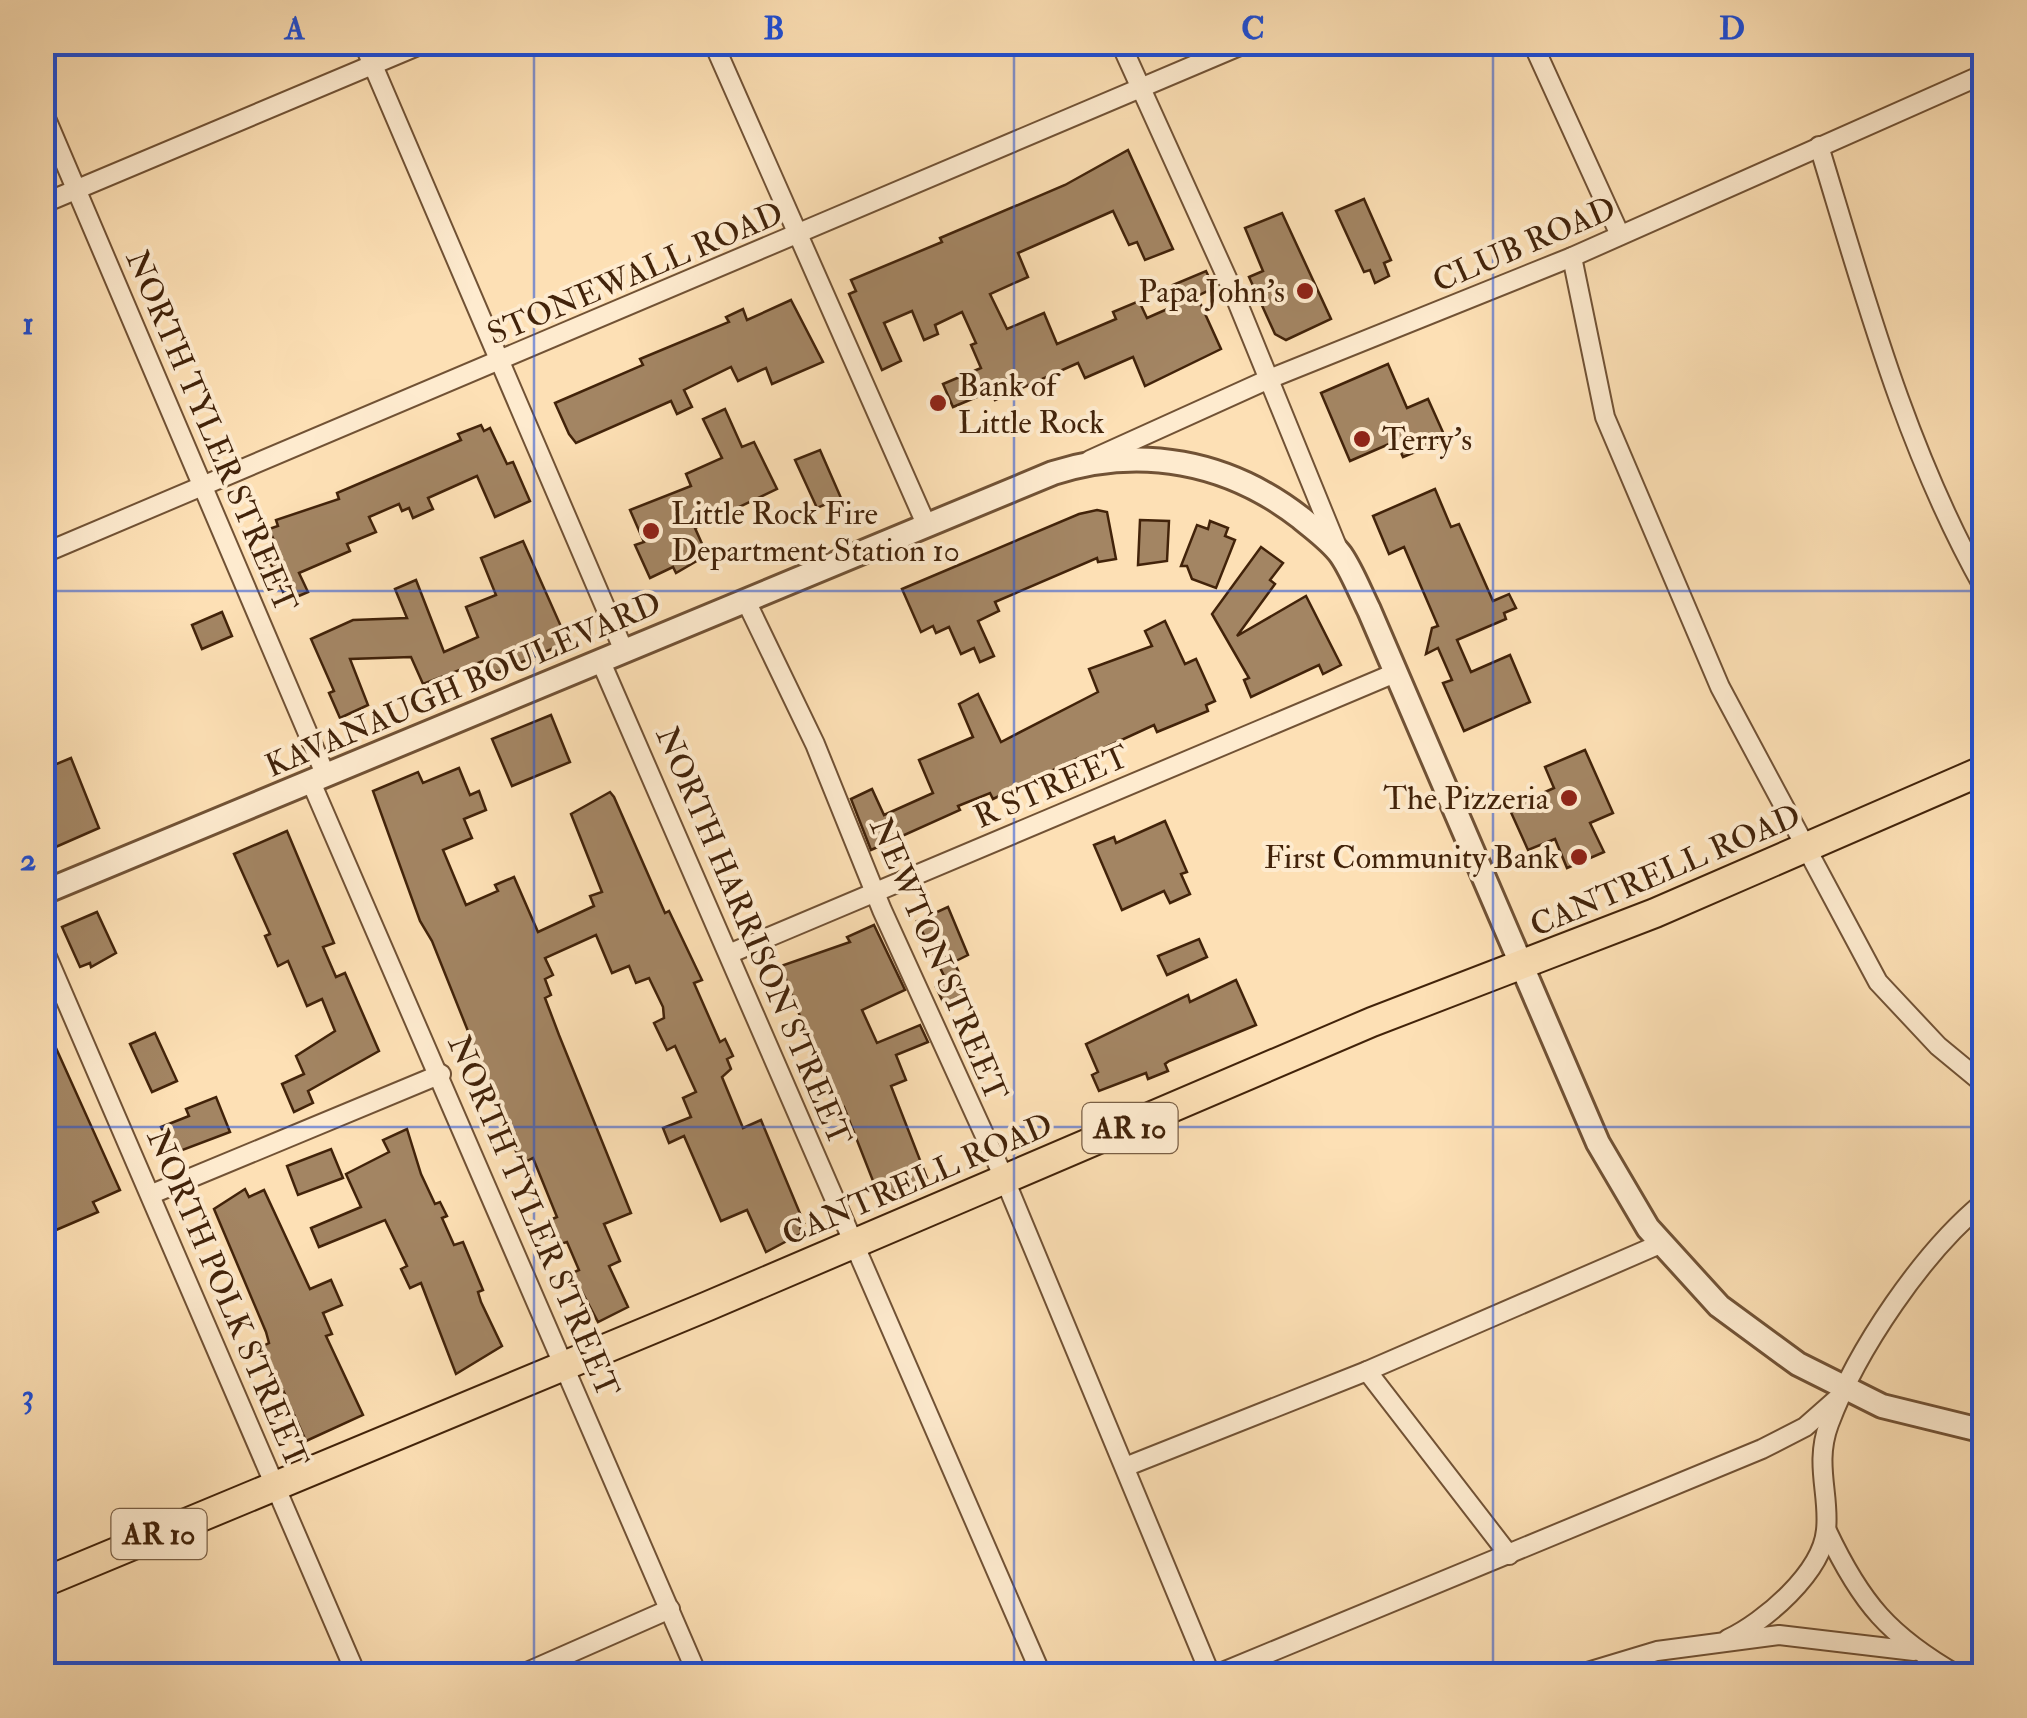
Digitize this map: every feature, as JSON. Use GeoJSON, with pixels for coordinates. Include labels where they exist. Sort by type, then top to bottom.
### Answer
{"type":"FeatureCollection","features":[{"type":"Feature","properties":{"kind":"main road","name":"CANTRELL ROAD"},"geometry":{"type":"LineString","coordinates":[[42,1582],[1005,1180],[1372,1022],[1521,968],[1808,848],[1984,770]]}},
{"type":"Feature","properties":{"kind":"street"},"geometry":{"type":"LineString","coordinates":[[363,42],[624,651]]}},
{"type":"Feature","properties":{"kind":"street"},"geometry":{"type":"LineString","coordinates":[[42,204],[427,42]]}},
{"type":"Feature","properties":{"kind":"street"},"geometry":{"type":"LineString","coordinates":[[712,42],[926,524]]}},
{"type":"Feature","properties":{"kind":"street"},"geometry":{"type":"LineString","coordinates":[[1120,42],[1340,554]]}},
{"type":"Feature","properties":{"kind":"street","name":"STONEWALL ROAD"},"geometry":{"type":"LineString","coordinates":[[42,554],[796,238],[1248,42]]}},
{"type":"Feature","properties":{"kind":"street"},"geometry":{"type":"LineString","coordinates":[[1532,42],[1620,235]]}},
{"type":"Feature","properties":{"kind":"street","name":"CLUB ROAD"},"geometry":{"type":"LineString","coordinates":[[1084,462],[1268,379],[1572,257],[1984,74]]}},
{"type":"Feature","properties":{"kind":"street","name":"NORTH TYLER STREET"},"geometry":{"type":"LineString","coordinates":[[42,110],[202,487],[441,1074],[698,1676]]}},
{"type":"Feature","properties":{"kind":"street"},"geometry":{"type":"LineString","coordinates":[[1819,146],[1912,434],[1960,544],[1984,588]]}},
{"type":"Feature","properties":{"kind":"street"},"geometry":{"type":"LineString","coordinates":[[1572,257],[1605,417],[1634,493],[1720,687],[1878,982],[1929,1038],[1984,1084]]}},
{"type":"Feature","properties":{"kind":"street","name":"KAVANAUGH BOULEVARD"},"geometry":{"type":"LineString","coordinates":[[42,893],[926,524],[1084,462],[1131,457],[1162,459],[1225,474],[1288,508],[1340,554],[1598,1142],[1623,1191],[1660,1244],[1692,1280],[1748,1331],[1847,1390],[1911,1415],[1984,1431]]}},
{"type":"Feature","properties":{"kind":"street","name":"NEWTON STREET"},"geometry":{"type":"LineString","coordinates":[[746,602],[816,744],[875,892],[1005,1180],[1212,1676]]}},
{"type":"Feature","properties":{"kind":"street","name":"NORTH HARRISON STREET"},"geometry":{"type":"LineString","coordinates":[[601,662],[1042,1676]]}},
{"type":"Feature","properties":{"kind":"street","name":"R STREET"},"geometry":{"type":"LineString","coordinates":[[730,953],[1395,673]]}},
{"type":"Feature","properties":{"kind":"street","name":"NORTH POLK STREET"},"geometry":{"type":"LineString","coordinates":[[42,945],[357,1676]]}},
{"type":"Feature","properties":{"kind":"street"},"geometry":{"type":"LineString","coordinates":[[152,1194],[441,1074]]}},
{"type":"Feature","properties":{"kind":"street"},"geometry":{"type":"LineString","coordinates":[[1959,1676],[1914,1650],[1863,1599],[1826,1531],[1821,1488],[1826,1433],[1847,1390],[1915,1273],[1984,1202]]}},
{"type":"Feature","properties":{"kind":"street"},"geometry":{"type":"LineString","coordinates":[[1125,1468],[1367,1371],[1660,1244]]}},
{"type":"Feature","properties":{"kind":"street"},"geometry":{"type":"LineString","coordinates":[[1367,1371],[1509,1555]]}},
{"type":"Feature","properties":{"kind":"street"},"geometry":{"type":"LineString","coordinates":[[1212,1676],[1792,1435],[1847,1390]]}},
{"type":"Feature","properties":{"kind":"street"},"geometry":{"type":"LineString","coordinates":[[1728,1639],[1752,1628],[1785,1601],[1826,1531]]}},
{"type":"Feature","properties":{"kind":"street"},"geometry":{"type":"LineString","coordinates":[[518,1676],[670,1609]]}},
{"type":"Feature","properties":{"kind":"street"},"geometry":{"type":"LineString","coordinates":[[1574,1676],[1657,1650],[1728,1639],[1808,1635],[1914,1650]]}},
{"type":"Feature","properties":{"kind":"building"},"geometry":{"type":"Polygon","coordinates":[[[1128,150],[1173,249],[1145,260],[1137,242],[1129,245],[1113,211],[1018,253],[1028,277],[990,294],[1007,329],[1044,313],[1057,344],[1116,319],[1113,312],[1139,301],[1147,318],[1181,303],[1173,285],[1206,271],[1214,288],[1197,296],[1221,349],[1145,386],[1133,357],[1085,378],[1078,363],[995,400],[991,391],[953,407],[943,384],[981,368],[971,345],[976,343],[962,312],[935,325],[938,334],[924,340],[912,311],[884,323],[901,361],[882,370],[849,294],[856,291],[851,280],[1065,185],[1128,150]]]}},
{"type":"Feature","properties":{"kind":"building"},"geometry":{"type":"Polygon","coordinates":[[[1364,199],[1391,260],[1384,263],[1389,276],[1375,283],[1370,270],[1364,272],[1336,211],[1364,199]]]}},
{"type":"Feature","properties":{"kind":"building"},"geometry":{"type":"Polygon","coordinates":[[[1282,213],[1331,319],[1286,340],[1275,334],[1249,277],[1263,271],[1245,228],[1282,213]]]}},
{"type":"Feature","properties":{"kind":"building"},"geometry":{"type":"Polygon","coordinates":[[[791,300],[823,362],[772,384],[766,368],[738,381],[731,367],[684,390],[692,407],[677,414],[671,401],[576,443],[569,434],[555,403],[643,365],[640,359],[729,322],[726,317],[743,309],[747,320],[791,300]]]}},
{"type":"Feature","properties":{"kind":"building"},"geometry":{"type":"Polygon","coordinates":[[[1388,364],[1407,408],[1428,399],[1446,439],[1403,457],[1396,441],[1350,461],[1321,393],[1388,364]]]}},
{"type":"Feature","properties":{"kind":"building"},"geometry":{"type":"Polygon","coordinates":[[[725,409],[742,447],[754,442],[777,489],[695,528],[707,555],[676,573],[673,567],[650,578],[635,545],[644,542],[630,510],[691,486],[686,474],[722,458],[703,419],[725,409]]]}},
{"type":"Feature","properties":{"kind":"building"},"geometry":{"type":"Polygon","coordinates":[[[481,425],[484,431],[490,428],[507,464],[513,462],[530,501],[495,517],[477,476],[428,498],[433,509],[413,518],[409,508],[402,511],[399,504],[369,517],[376,532],[347,544],[350,551],[299,573],[308,592],[287,601],[270,562],[279,552],[269,529],[278,526],[276,520],[339,499],[337,493],[461,440],[458,434],[481,425]]]}},
{"type":"Feature","properties":{"kind":"building"},"geometry":{"type":"Polygon","coordinates":[[[820,450],[841,498],[817,508],[795,460],[820,450]]]}},
{"type":"Feature","properties":{"kind":"building"},"geometry":{"type":"Polygon","coordinates":[[[1435,489],[1451,527],[1459,524],[1493,601],[1509,594],[1516,608],[1504,613],[1506,619],[1457,640],[1471,672],[1510,655],[1530,702],[1464,731],[1443,683],[1452,680],[1438,648],[1426,654],[1432,628],[1438,626],[1404,547],[1389,554],[1373,516],[1435,489]]]}},
{"type":"Feature","properties":{"kind":"building"},"geometry":{"type":"Polygon","coordinates":[[[1107,512],[1116,559],[1098,562],[1097,558],[995,602],[999,611],[978,621],[994,656],[980,662],[974,648],[961,654],[949,627],[936,633],[933,626],[921,632],[902,589],[1079,514],[1107,512]]]}},
{"type":"Feature","properties":{"kind":"building"},"geometry":{"type":"Polygon","coordinates":[[[1140,520],[1169,521],[1167,561],[1138,565],[1140,520]]]}},
{"type":"Feature","properties":{"kind":"building"},"geometry":{"type":"Polygon","coordinates":[[[1210,521],[1228,528],[1225,536],[1235,540],[1216,588],[1192,579],[1187,566],[1181,566],[1197,525],[1208,529],[1210,521]]]}},
{"type":"Feature","properties":{"kind":"building"},"geometry":{"type":"Polygon","coordinates":[[[523,541],[563,631],[556,634],[561,645],[499,672],[489,673],[483,661],[423,684],[411,657],[350,659],[368,705],[340,718],[329,693],[334,691],[311,639],[353,620],[407,618],[395,589],[416,580],[444,652],[478,637],[466,607],[496,595],[481,558],[523,541]]]}},
{"type":"Feature","properties":{"kind":"building"},"geometry":{"type":"Polygon","coordinates":[[[1261,547],[1283,563],[1270,580],[1275,584],[1237,636],[1306,596],[1341,665],[1323,674],[1319,665],[1251,697],[1244,680],[1249,678],[1212,614],[1261,547]]]}},
{"type":"Feature","properties":{"kind":"building"},"geometry":{"type":"Polygon","coordinates":[[[222,612],[232,636],[202,649],[192,625],[222,612]]]}},
{"type":"Feature","properties":{"kind":"building"},"geometry":{"type":"Polygon","coordinates":[[[1165,621],[1185,664],[1196,659],[1215,701],[1206,705],[1208,711],[1157,732],[1154,725],[1093,753],[1096,758],[1080,765],[1078,758],[993,799],[990,793],[958,806],[960,810],[871,850],[851,799],[872,789],[884,815],[933,793],[919,760],[973,737],[959,704],[978,694],[1001,742],[1098,692],[1089,669],[1152,646],[1145,631],[1165,621]]]}},
{"type":"Feature","properties":{"kind":"building"},"geometry":{"type":"Polygon","coordinates":[[[551,715],[570,762],[512,786],[492,739],[551,715]]]}},
{"type":"Feature","properties":{"kind":"building","name":"The Pizzeria"},"geometry":{"type":"Polygon","coordinates":[[[1585,750],[1613,813],[1590,823],[1604,852],[1567,868],[1555,839],[1528,850],[1509,808],[1554,788],[1545,767],[1585,750]]]}},
{"type":"Feature","properties":{"kind":"building"},"geometry":{"type":"Polygon","coordinates":[[[71,758],[99,828],[42,853],[42,770],[71,758]]]}},
{"type":"Feature","properties":{"kind":"building"},"geometry":{"type":"Polygon","coordinates":[[[459,768],[470,795],[479,791],[486,810],[464,819],[472,838],[443,850],[466,905],[498,891],[495,885],[514,877],[538,932],[594,906],[590,896],[602,892],[571,814],[610,792],[614,797],[665,913],[669,911],[702,980],[694,983],[720,1042],[725,1039],[733,1056],[727,1059],[731,1069],[722,1077],[743,1128],[761,1120],[804,1223],[799,1225],[802,1233],[766,1252],[747,1210],[721,1221],[684,1136],[669,1143],[663,1128],[691,1117],[683,1098],[696,1092],[675,1046],[667,1050],[654,1023],[664,1018],[663,1007],[649,978],[636,983],[629,966],[612,973],[596,935],[545,958],[553,975],[545,979],[551,995],[545,998],[631,1213],[604,1224],[620,1261],[609,1266],[628,1307],[598,1322],[572,1273],[579,1270],[567,1242],[560,1244],[550,1220],[557,1217],[533,1158],[521,1164],[432,941],[420,921],[373,791],[418,772],[423,783],[459,768]]]}},
{"type":"Feature","properties":{"kind":"building"},"geometry":{"type":"Polygon","coordinates":[[[1165,821],[1187,872],[1181,874],[1190,894],[1170,903],[1164,891],[1122,910],[1094,845],[1114,837],[1116,843],[1165,821]]]}},
{"type":"Feature","properties":{"kind":"building"},"geometry":{"type":"Polygon","coordinates":[[[287,831],[334,943],[323,947],[336,977],[345,973],[379,1051],[308,1091],[313,1103],[294,1112],[282,1084],[304,1074],[296,1056],[335,1031],[322,999],[307,1006],[288,961],[278,966],[265,936],[270,934],[234,854],[287,831]]]}},
{"type":"Feature","properties":{"kind":"building"},"geometry":{"type":"Polygon","coordinates":[[[948,907],[968,955],[954,962],[968,992],[944,1004],[936,987],[947,982],[917,921],[948,907]]]}},
{"type":"Feature","properties":{"kind":"building"},"geometry":{"type":"Polygon","coordinates":[[[97,912],[116,953],[91,967],[90,963],[80,967],[62,927],[97,912]]]}},
{"type":"Feature","properties":{"kind":"building"},"geometry":{"type":"Polygon","coordinates":[[[874,925],[905,990],[862,1010],[877,1043],[920,1025],[928,1042],[896,1055],[906,1080],[891,1086],[927,1178],[888,1195],[883,1183],[875,1186],[844,1107],[839,1110],[822,1074],[781,966],[850,942],[847,937],[874,925]]]}},
{"type":"Feature","properties":{"kind":"building"},"geometry":{"type":"Polygon","coordinates":[[[1199,939],[1207,957],[1167,975],[1158,956],[1199,939]]]}},
{"type":"Feature","properties":{"kind":"building"},"geometry":{"type":"Polygon","coordinates":[[[1236,980],[1256,1025],[1169,1061],[1165,1064],[1168,1071],[1148,1079],[1146,1073],[1099,1091],[1092,1075],[1098,1072],[1086,1044],[1188,995],[1190,1002],[1236,980]]]}},
{"type":"Feature","properties":{"kind":"building"},"geometry":{"type":"Polygon","coordinates":[[[42,1017],[120,1190],[93,1202],[98,1212],[42,1236],[42,1017]]]}},
{"type":"Feature","properties":{"kind":"building"},"geometry":{"type":"Polygon","coordinates":[[[155,1033],[177,1081],[152,1092],[130,1044],[155,1033]]]}},
{"type":"Feature","properties":{"kind":"building"},"geometry":{"type":"Polygon","coordinates":[[[216,1097],[230,1132],[172,1154],[161,1127],[189,1116],[186,1109],[216,1097]]]}},
{"type":"Feature","properties":{"kind":"building"},"geometry":{"type":"Polygon","coordinates":[[[407,1129],[421,1174],[435,1204],[440,1202],[447,1216],[442,1218],[454,1245],[463,1242],[483,1290],[478,1292],[481,1302],[502,1346],[456,1374],[421,1283],[410,1288],[401,1269],[407,1266],[385,1220],[319,1247],[311,1228],[361,1207],[346,1174],[389,1152],[383,1140],[407,1129]]]}},
{"type":"Feature","properties":{"kind":"building"},"geometry":{"type":"Polygon","coordinates":[[[331,1149],[343,1178],[298,1195],[287,1166],[331,1149]]]}},
{"type":"Feature","properties":{"kind":"building"},"geometry":{"type":"Polygon","coordinates":[[[245,1189],[249,1197],[264,1190],[310,1289],[331,1280],[342,1305],[323,1313],[332,1334],[326,1336],[363,1415],[306,1441],[263,1346],[269,1343],[266,1332],[214,1209],[245,1189]]]}},
{"type":"Feature","properties":{"kind":"place","name":"Papa John's"},"geometry":{"type":"Point","coordinates":[1305,291]}},
{"type":"Feature","properties":{"kind":"place","name":"Bank of Little Rock"},"geometry":{"type":"Point","coordinates":[938,403]}},
{"type":"Feature","properties":{"kind":"place","name":"Terry's"},"geometry":{"type":"Point","coordinates":[1362,439]}},
{"type":"Feature","properties":{"kind":"place","name":"Little Rock Fire Department Station 10"},"geometry":{"type":"Point","coordinates":[651,531]}},
{"type":"Feature","properties":{"kind":"place","name":"The Pizzeria"},"geometry":{"type":"Point","coordinates":[1569,798]}},
{"type":"Feature","properties":{"kind":"place","name":"First Community Bank"},"geometry":{"type":"Point","coordinates":[1579,857]}}]}
